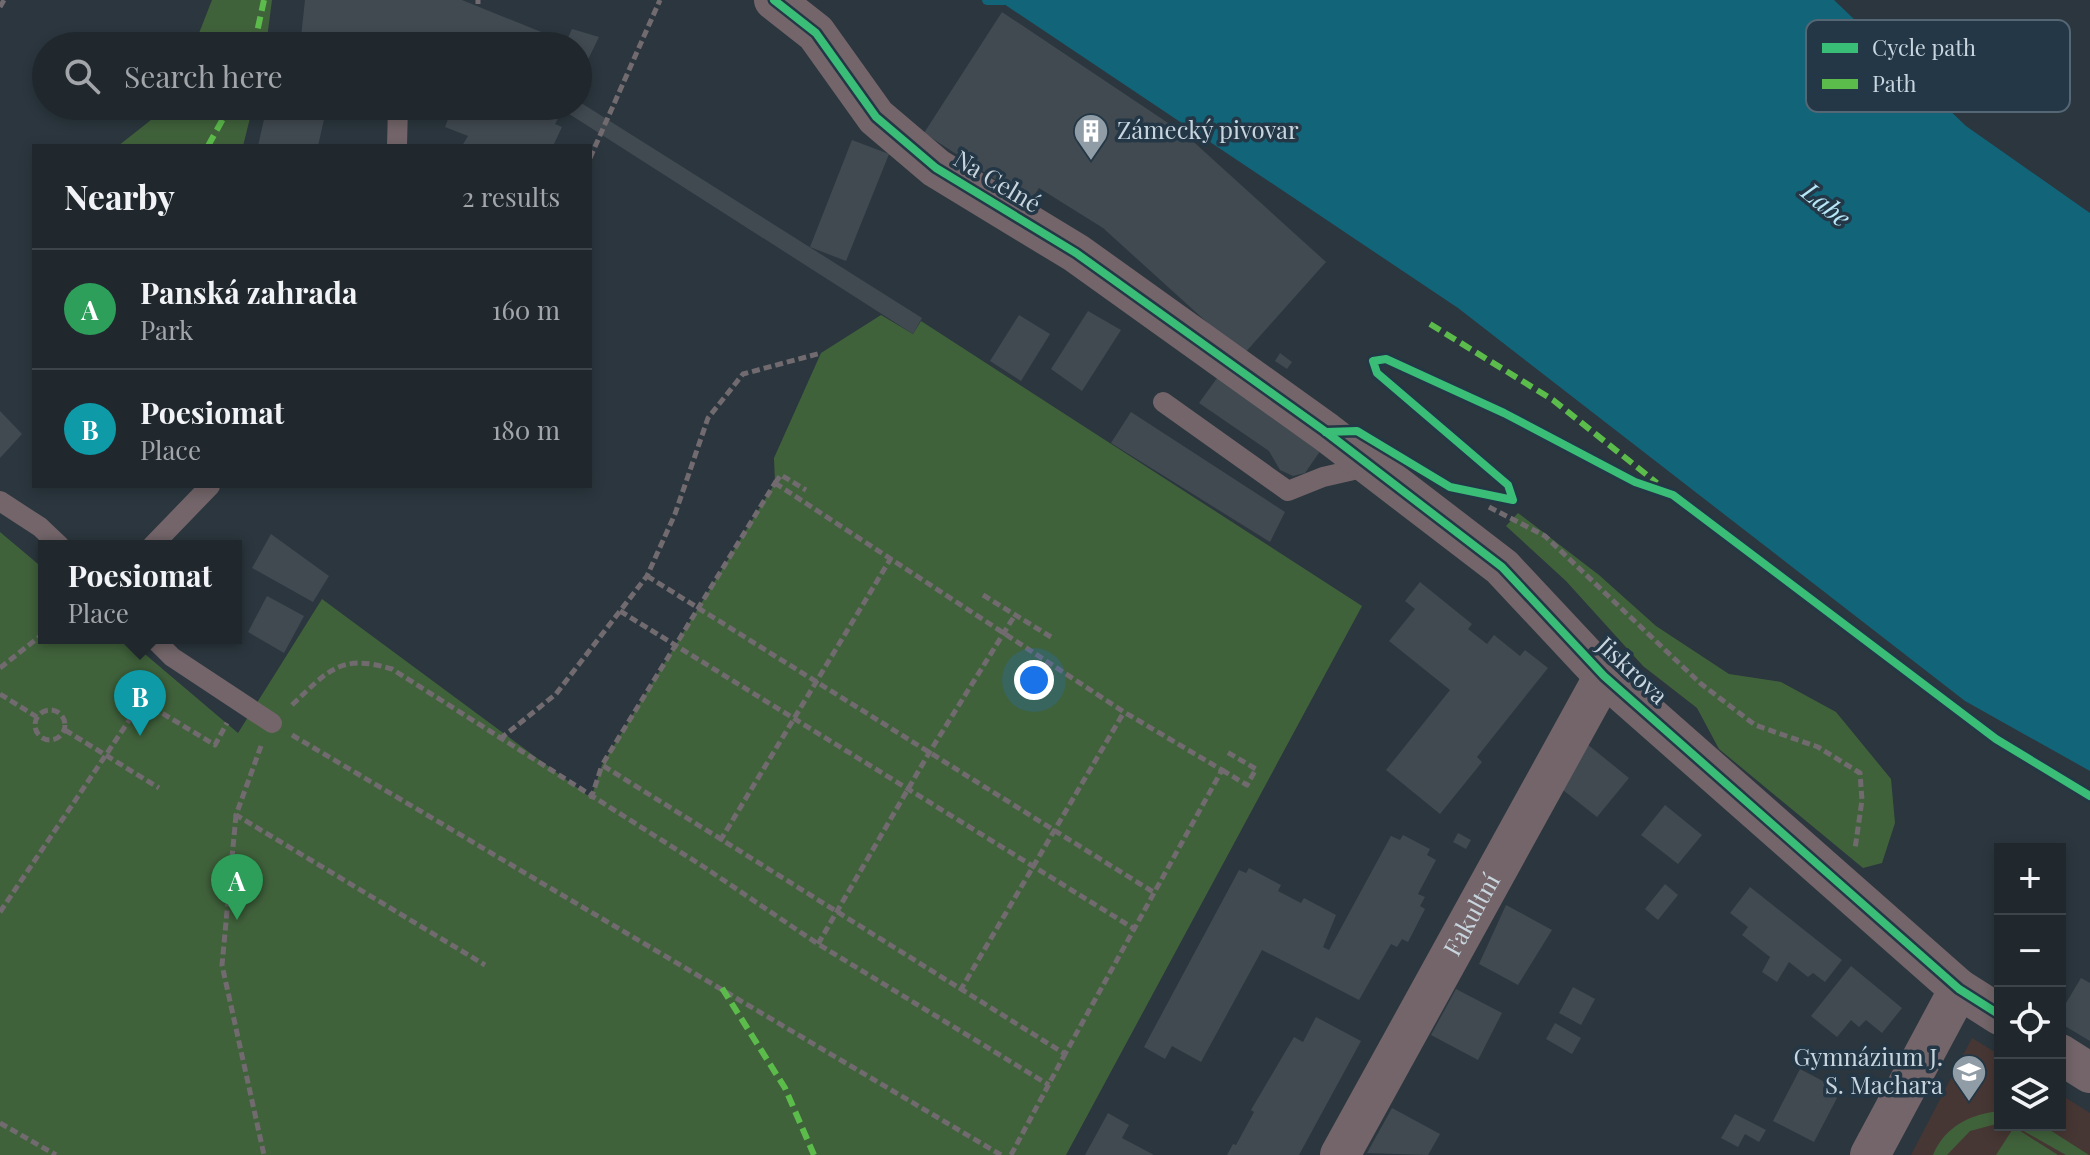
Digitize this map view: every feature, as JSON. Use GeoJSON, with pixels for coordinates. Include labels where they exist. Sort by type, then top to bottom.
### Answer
{"type":"FeatureCollection","features":[{"type":"Feature","properties":{"kind":"street","name":"Na Celné"},"geometry":{"type":"LineString","coordinates":[[774,0],[816,33],[876,117],[924,159],[1076,253],[1231,364]]}},
{"type":"Feature","properties":{"kind":"street","name":"Jiskrova"},"geometry":{"type":"LineString","coordinates":[[1231,364],[1502,567],[1604,676],[1959,989],[1994,1011]]}},
{"type":"Feature","properties":{"kind":"street","name":"Fakultní"},"geometry":{"type":"LineString","coordinates":[[1340,1155],[1604,676]]}},
{"type":"Feature","properties":{"kind":"street"},"geometry":{"type":"LineString","coordinates":[[1870,1155],[1959,989]]}},
{"type":"Feature","properties":{"kind":"street"},"geometry":{"type":"LineString","coordinates":[[2066,1058],[2090,1073]]}},
{"type":"Feature","properties":{"kind":"lane"},"geometry":{"type":"LineString","coordinates":[[397,144],[398,120]]}},
{"type":"Feature","properties":{"kind":"lane"},"geometry":{"type":"LineString","coordinates":[[1163,402],[1288,491],[1323,477],[1371,466]]}},
{"type":"Feature","properties":{"kind":"lane"},"geometry":{"type":"LineString","coordinates":[[158,540],[208,488]]}},
{"type":"Feature","properties":{"kind":"lane"},"geometry":{"type":"LineString","coordinates":[[0,501],[40,527],[54,540]]}},
{"type":"Feature","properties":{"kind":"lane"},"geometry":{"type":"LineString","coordinates":[[159,644],[172,657],[272,723]]}},
{"type":"Feature","properties":{"kind":"path"},"geometry":{"type":"LineString","coordinates":[[0,7],[4,0]]}},
{"type":"Feature","properties":{"kind":"path"},"geometry":{"type":"LineString","coordinates":[[592,153],[660,0]]}},
{"type":"Feature","properties":{"kind":"path"},"geometry":{"type":"LineString","coordinates":[[500,739],[556,694],[647,576],[675,514],[708,418],[743,374],[821,353]]}},
{"type":"Feature","properties":{"kind":"path"},"geometry":{"type":"LineString","coordinates":[[591,799],[602,765],[775,483],[781,475],[806,490]]}},
{"type":"Feature","properties":{"kind":"path"},"geometry":{"type":"LineString","coordinates":[[775,483],[1124,712],[1247,785],[1256,769],[1227,752]]}},
{"type":"Feature","properties":{"kind":"path"},"geometry":{"type":"LineString","coordinates":[[1477,501],[1545,536],[1700,683],[1755,725],[1818,747],[1860,773],[1862,800],[1857,833]]}},
{"type":"Feature","properties":{"kind":"path"},"geometry":{"type":"LineString","coordinates":[[720,841],[891,558]]}},
{"type":"Feature","properties":{"kind":"path"},"geometry":{"type":"LineString","coordinates":[[647,576],[1153,892]]}},
{"type":"Feature","properties":{"kind":"path"},"geometry":{"type":"LineString","coordinates":[[983,595],[1051,637]]}},
{"type":"Feature","properties":{"kind":"path"},"geometry":{"type":"LineString","coordinates":[[620,611],[1133,928]]}},
{"type":"Feature","properties":{"kind":"path"},"geometry":{"type":"LineString","coordinates":[[818,944],[908,788],[1015,615]]}},
{"type":"Feature","properties":{"kind":"path"},"geometry":{"type":"LineString","coordinates":[[0,668],[38,638]]}},
{"type":"Feature","properties":{"kind":"path"},"geometry":{"type":"LineString","coordinates":[[264,1155],[222,965],[236,815],[272,723],[332,667],[364,661],[392,669],[591,799],[704,867],[818,944],[1049,1085]]}},
{"type":"Feature","properties":{"kind":"path"},"geometry":{"type":"LineString","coordinates":[[0,912],[162,672]]}},
{"type":"Feature","properties":{"kind":"path"},"geometry":{"type":"LineString","coordinates":[[0,694],[37,717]]}},
{"type":"Feature","properties":{"kind":"path"},"geometry":{"type":"LineString","coordinates":[[142,701],[215,745],[231,714]]}},
{"type":"Feature","properties":{"kind":"path"},"geometry":{"type":"LineString","coordinates":[[65,730],[58,738],[44,739],[37,732],[37,717],[45,710],[55,710],[63,715],[65,730],[159,788]]}},
{"type":"Feature","properties":{"kind":"path"},"geometry":{"type":"LineString","coordinates":[[960,991],[1124,712]]}},
{"type":"Feature","properties":{"kind":"path"},"geometry":{"type":"LineString","coordinates":[[272,723],[1001,1155]]}},
{"type":"Feature","properties":{"kind":"path"},"geometry":{"type":"LineString","coordinates":[[602,765],[1065,1054]]}},
{"type":"Feature","properties":{"kind":"path"},"geometry":{"type":"LineString","coordinates":[[1011,1155],[1222,770]]}},
{"type":"Feature","properties":{"kind":"path"},"geometry":{"type":"LineString","coordinates":[[236,815],[485,965]]}},
{"type":"Feature","properties":{"kind":"path"},"geometry":{"type":"LineString","coordinates":[[0,1123],[56,1155]]}},
{"type":"Feature","properties":{"kind":"shaded area","name":"Gymnázium J. S. Machara"},"geometry":{"type":"Polygon","coordinates":[[[1972,1038],[1994,1051],[1994,1131],[2066,1131],[2066,1098],[2090,1113],[2090,1155],[1911,1155],[1972,1038]]]}},
{"type":"Feature","properties":{"kind":"green space"},"geometry":{"type":"Polygon","coordinates":[[[212,0],[272,0],[268,32],[199,32],[212,0]]]}},
{"type":"Feature","properties":{"kind":"green space"},"geometry":{"type":"Polygon","coordinates":[[[151,120],[250,120],[244,144],[121,144],[151,120]]]}},
{"type":"Feature","properties":{"kind":"green space"},"geometry":{"type":"Polygon","coordinates":[[[881,315],[913,334],[921,321],[1362,606],[1066,1155],[0,1155],[0,532],[38,564],[38,644],[133,644],[238,733],[322,599],[591,798],[602,765],[775,483],[774,458],[821,353],[881,315]]]}},
{"type":"Feature","properties":{"kind":"green space"},"geometry":{"type":"Polygon","coordinates":[[[1518,513],[1599,575],[1656,626],[1729,674],[1781,682],[1836,712],[1891,779],[1895,823],[1882,863],[1863,868],[1719,749],[1697,708],[1643,666],[1566,581],[1506,526],[1518,513]]]}},
{"type":"Feature","properties":{"kind":"green space"},"geometry":{"type":"Polygon","coordinates":[[[1994,1112],[1994,1125],[1970,1131],[1947,1155],[1933,1155],[1952,1129],[1979,1115],[1994,1112]]]}},
{"type":"Feature","properties":{"kind":"green space"},"geometry":{"type":"Polygon","coordinates":[[[2011,1131],[2020,1131],[2058,1155],[1996,1155],[2011,1131]]]}},
{"type":"Feature","properties":{"kind":"green space"},"geometry":{"type":"Polygon","coordinates":[[[2024,1131],[2051,1131],[2089,1155],[2066,1155],[2024,1131]]]}},
{"type":"Feature","properties":{"kind":"water","name":"Labe"},"geometry":{"type":"Polygon","coordinates":[[[998,0],[1834,0],[1855,20],[1806,20],[1806,112],[1951,112],[1966,126],[2090,213],[2090,771],[1965,701],[1458,308],[998,0]]]}},
{"type":"Feature","properties":{"kind":"building"},"geometry":{"type":"Polygon","coordinates":[[[305,0],[462,0],[541,32],[302,32],[305,0]]]}},
{"type":"Feature","properties":{"kind":"building","name":"Zámecký pivovar"},"geometry":{"type":"Polygon","coordinates":[[[1002,12],[1186,135],[1326,262],[1243,355],[1103,228],[1039,188],[1030,202],[924,133],[1002,12]]]}},
{"type":"Feature","properties":{"kind":"building"},"geometry":{"type":"Polygon","coordinates":[[[592,35],[599,37],[592,51],[592,35]]]}},
{"type":"Feature","properties":{"kind":"building"},"geometry":{"type":"Polygon","coordinates":[[[592,110],[922,318],[913,334],[579,120],[592,120],[592,110]]]}},
{"type":"Feature","properties":{"kind":"building"},"geometry":{"type":"Polygon","coordinates":[[[264,120],[324,120],[318,144],[258,144],[264,120]]]}},
{"type":"Feature","properties":{"kind":"building"},"geometry":{"type":"Polygon","coordinates":[[[448,120],[557,120],[555,124],[562,127],[554,144],[463,144],[468,136],[445,127],[448,120]]]}},
{"type":"Feature","properties":{"kind":"building"},"geometry":{"type":"Polygon","coordinates":[[[852,140],[889,154],[846,261],[810,247],[852,140]]]}},
{"type":"Feature","properties":{"kind":"building"},"geometry":{"type":"Polygon","coordinates":[[[1088,311],[1121,330],[1082,391],[1051,369],[1088,311]]]}},
{"type":"Feature","properties":{"kind":"building"},"geometry":{"type":"Polygon","coordinates":[[[1019,315],[1050,334],[1021,381],[990,361],[1019,315]]]}},
{"type":"Feature","properties":{"kind":"building"},"geometry":{"type":"Polygon","coordinates":[[[1280,353],[1292,362],[1287,369],[1275,361],[1280,353]]]}},
{"type":"Feature","properties":{"kind":"building"},"geometry":{"type":"Polygon","coordinates":[[[1220,374],[1323,447],[1305,473],[1293,476],[1280,470],[1269,451],[1199,403],[1220,374]]]}},
{"type":"Feature","properties":{"kind":"building"},"geometry":{"type":"Polygon","coordinates":[[[0,411],[22,434],[0,458],[0,411]]]}},
{"type":"Feature","properties":{"kind":"building"},"geometry":{"type":"Polygon","coordinates":[[[1131,412],[1285,512],[1270,542],[1111,443],[1131,412]]]}},
{"type":"Feature","properties":{"kind":"building"},"geometry":{"type":"Polygon","coordinates":[[[271,534],[329,576],[313,602],[252,568],[271,534]]]}},
{"type":"Feature","properties":{"kind":"building"},"geometry":{"type":"Polygon","coordinates":[[[1420,582],[1472,624],[1468,629],[1487,644],[1494,635],[1520,656],[1525,650],[1548,668],[1477,757],[1482,762],[1440,814],[1386,770],[1450,690],[1389,641],[1415,609],[1405,601],[1420,582]]]}},
{"type":"Feature","properties":{"kind":"building"},"geometry":{"type":"Polygon","coordinates":[[[267,596],[304,616],[284,653],[248,632],[267,596]]]}},
{"type":"Feature","properties":{"kind":"building"},"geometry":{"type":"Polygon","coordinates":[[[1587,744],[1629,778],[1597,817],[1563,790],[1587,744]]]}},
{"type":"Feature","properties":{"kind":"building"},"geometry":{"type":"Polygon","coordinates":[[[1665,805],[1702,835],[1678,864],[1641,835],[1665,805]]]}},
{"type":"Feature","properties":{"kind":"building"},"geometry":{"type":"Polygon","coordinates":[[[1458,833],[1471,840],[1466,849],[1453,842],[1458,833]]]}},
{"type":"Feature","properties":{"kind":"building"},"geometry":{"type":"Polygon","coordinates":[[[1403,835],[1430,849],[1427,855],[1436,860],[1418,894],[1425,897],[1420,906],[1425,909],[1408,942],[1402,939],[1397,947],[1391,944],[1359,1000],[1262,950],[1201,1062],[1172,1046],[1165,1059],[1144,1047],[1239,870],[1246,873],[1249,868],[1281,885],[1278,891],[1301,903],[1304,898],[1336,915],[1323,947],[1329,950],[1391,836],[1400,840],[1403,835]]]}},
{"type":"Feature","properties":{"kind":"building"},"geometry":{"type":"Polygon","coordinates":[[[1665,884],[1678,895],[1658,920],[1645,909],[1665,884]]]}},
{"type":"Feature","properties":{"kind":"building"},"geometry":{"type":"Polygon","coordinates":[[[1750,887],[1842,960],[1825,982],[1813,973],[1808,977],[1789,962],[1777,982],[1762,972],[1770,957],[1742,935],[1748,927],[1730,913],[1750,887]]]}},
{"type":"Feature","properties":{"kind":"building"},"geometry":{"type":"Polygon","coordinates":[[[1506,905],[1552,930],[1518,985],[1479,964],[1506,905]]]}},
{"type":"Feature","properties":{"kind":"building"},"geometry":{"type":"Polygon","coordinates":[[[1851,966],[1902,1008],[1882,1033],[1866,1020],[1859,1027],[1851,1020],[1837,1037],[1811,1016],[1851,966]]]}},
{"type":"Feature","properties":{"kind":"building"},"geometry":{"type":"Polygon","coordinates":[[[2081,978],[2090,983],[2090,1041],[2066,1027],[2066,1003],[2081,978]]]}},
{"type":"Feature","properties":{"kind":"building"},"geometry":{"type":"Polygon","coordinates":[[[1573,987],[1595,999],[1581,1025],[1559,1013],[1573,987]]]}},
{"type":"Feature","properties":{"kind":"building"},"geometry":{"type":"Polygon","coordinates":[[[1456,989],[1502,1013],[1478,1060],[1431,1035],[1456,989]]]}},
{"type":"Feature","properties":{"kind":"building"},"geometry":{"type":"Polygon","coordinates":[[[1316,1017],[1361,1041],[1299,1155],[1227,1155],[1233,1144],[1236,1145],[1254,1112],[1251,1110],[1294,1037],[1303,1042],[1316,1017]]]}},
{"type":"Feature","properties":{"kind":"building"},"geometry":{"type":"Polygon","coordinates":[[[1555,1023],[1581,1038],[1572,1054],[1546,1039],[1555,1023]]]}},
{"type":"Feature","properties":{"kind":"building"},"geometry":{"type":"Polygon","coordinates":[[[1800,1069],[1836,1088],[1832,1095],[1837,1098],[1814,1142],[1773,1121],[1800,1069]]]}},
{"type":"Feature","properties":{"kind":"building"},"geometry":{"type":"Polygon","coordinates":[[[1392,1108],[1440,1134],[1428,1155],[1367,1153],[1392,1108]]]}},
{"type":"Feature","properties":{"kind":"building"},"geometry":{"type":"Polygon","coordinates":[[[1108,1113],[1129,1125],[1122,1138],[1154,1155],[1085,1155],[1108,1113]]]}},
{"type":"Feature","properties":{"kind":"building"},"geometry":{"type":"Polygon","coordinates":[[[1735,1114],[1766,1130],[1759,1142],[1745,1134],[1738,1147],[1721,1138],[1735,1114]]]}},
{"type":"Feature","properties":{"kind":"waterway"},"geometry":{"type":"LineString","coordinates":[[987,0],[1004,0]]}},
{"type":"Feature","properties":{"kind":"marked path"},"geometry":{"type":"LineString","coordinates":[[257,32],[264,0]]}},
{"type":"Feature","properties":{"kind":"marked path"},"geometry":{"type":"LineString","coordinates":[[209,144],[222,120]]}},
{"type":"Feature","properties":{"kind":"marked path"},"geometry":{"type":"LineString","coordinates":[[1430,324],[1553,400],[1657,483]]}},
{"type":"Feature","properties":{"kind":"marked path"},"geometry":{"type":"LineString","coordinates":[[722,988],[785,1088],[814,1155]]}},
{"type":"Feature","properties":{"kind":"cycle path"},"geometry":{"type":"LineString","coordinates":[[774,0],[816,33],[876,117],[936,168],[1076,253],[1326,432],[1502,567],[1604,676],[1959,989],[1994,1011]]}},
{"type":"Feature","properties":{"kind":"cycle path"},"geometry":{"type":"LineString","coordinates":[[1326,432],[1357,431],[1450,487],[1513,500],[1508,485],[1377,373],[1373,361],[1386,359],[1504,413],[1635,482],[1673,495],[1996,739],[2090,796]]}},
{"type":"Feature","properties":{"kind":"place","name":"Zámecký pivovar"},"geometry":{"type":"Point","coordinates":[1091,162]}},
{"type":"Feature","properties":{"kind":"place","name":"Poesiomat"},"geometry":{"type":"Point","coordinates":[140,736]}},
{"type":"Feature","properties":{"kind":"place","name":"Panská zahrada"},"geometry":{"type":"Point","coordinates":[237,920]}},
{"type":"Feature","properties":{"kind":"place","name":"Gymnázium J. S. Machara"},"geometry":{"type":"Point","coordinates":[1969,1103]}}]}
